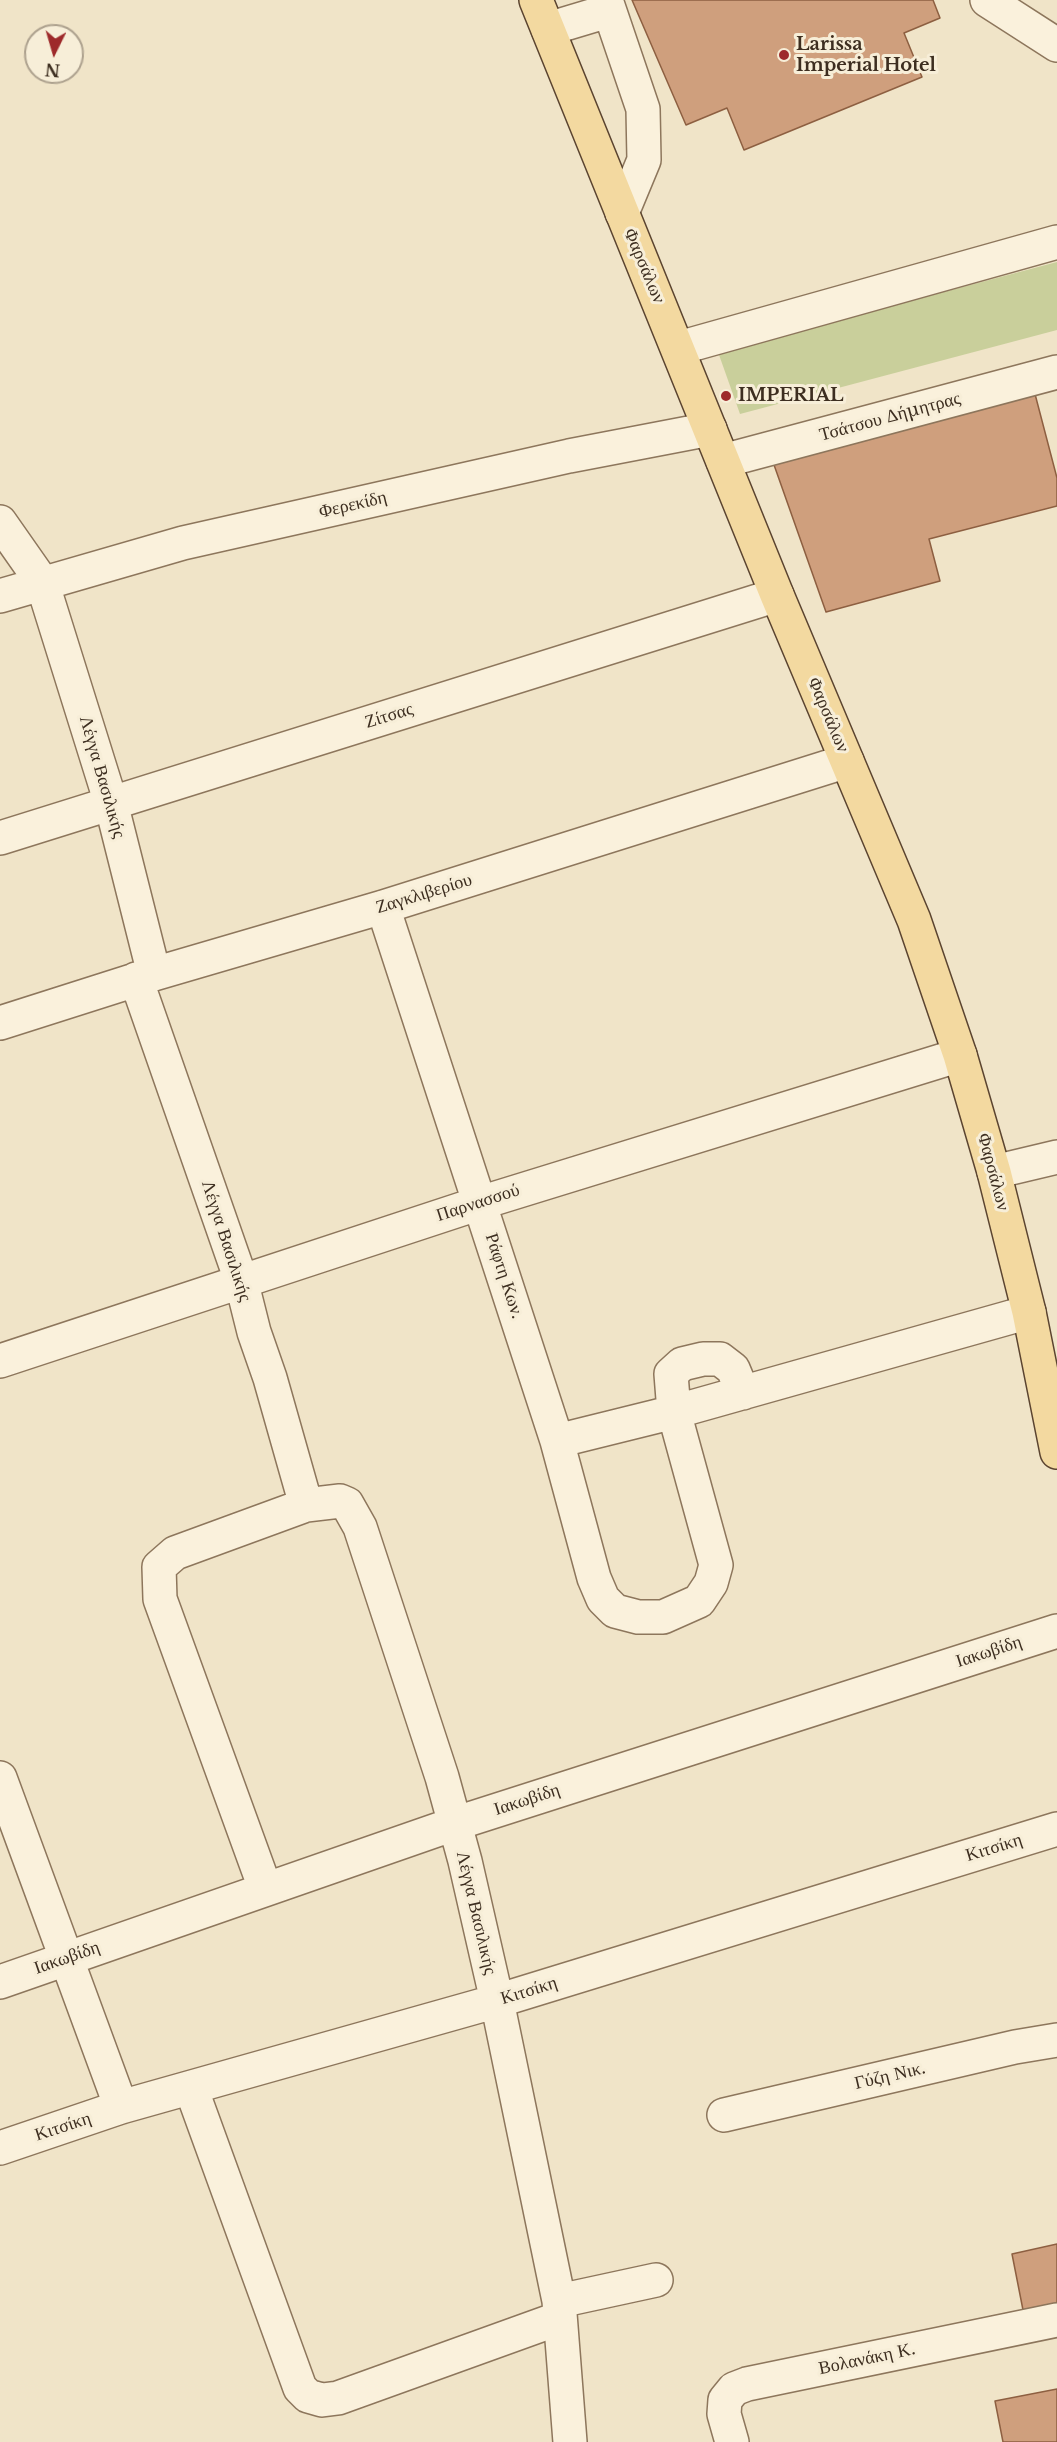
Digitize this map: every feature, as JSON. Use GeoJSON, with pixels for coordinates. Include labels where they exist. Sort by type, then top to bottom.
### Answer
{"type":"FeatureCollection","features":[{"type":"Feature","properties":{"kind":"main road","name":"Φαρσάλων"},"geometry":{"type":"LineString","coordinates":[[536,0],[679,348],[777,595],[914,920],[960,1055],[994,1172],[1029,1312],[1057,1452]]}},
{"type":"Feature","properties":{"kind":"street"},"geometry":{"type":"LineString","coordinates":[[987,0],[1057,45]]}},
{"type":"Feature","properties":{"kind":"street"},"geometry":{"type":"LineString","coordinates":[[548,30],[607,6],[643,109],[644,160],[622,213]]}},
{"type":"Feature","properties":{"kind":"street"},"geometry":{"type":"LineString","coordinates":[[679,348],[1057,242]]}},
{"type":"Feature","properties":{"kind":"street","name":"Τσάτσου Δήμητρας"},"geometry":{"type":"LineString","coordinates":[[723,461],[1057,372]]}},
{"type":"Feature","properties":{"kind":"street","name":"Φερεκίδη"},"geometry":{"type":"LineString","coordinates":[[0,596],[183,543],[569,456],[710,429]]}},
{"type":"Feature","properties":{"kind":"street","name":"Λέγγα Βασιλικής"},"geometry":{"type":"LineString","coordinates":[[0,522],[42,582],[111,803],[145,976],[241,1280],[254,1332],[270,1378],[306,1505],[331,1501],[347,1504],[360,1527],[442,1777],[497,2001],[559,2309],[570,2442]]}},
{"type":"Feature","properties":{"kind":"street","name":"Ζίτσας"},"geometry":{"type":"LineString","coordinates":[[0,838],[777,595]]}},
{"type":"Feature","properties":{"kind":"street","name":"Ζαγκλιβερίου"},"geometry":{"type":"LineString","coordinates":[[0,1023],[145,976],[383,907],[847,761]]}},
{"type":"Feature","properties":{"kind":"street","name":"Ράφτη Κων."},"geometry":{"type":"LineString","coordinates":[[383,907],[557,1441],[594,1578],[603,1599],[615,1611],[638,1617],[663,1617],[699,1601],[711,1583],[716,1564],[674,1412],[671,1374],[682,1364],[703,1359],[720,1359],[733,1369],[743,1393]]}},
{"type":"Feature","properties":{"kind":"street","name":"Παρνασσού"},"geometry":{"type":"LineString","coordinates":[[0,1361],[480,1203],[960,1055]]}},
{"type":"Feature","properties":{"kind":"street"},"geometry":{"type":"LineString","coordinates":[[994,1172],[1057,1157]]}},
{"type":"Feature","properties":{"kind":"street"},"geometry":{"type":"LineString","coordinates":[[557,1441],[674,1412],[1029,1312]]}},
{"type":"Feature","properties":{"kind":"street"},"geometry":{"type":"LineString","coordinates":[[265,1888],[160,1599],[158,1576],[159,1567],[175,1553],[306,1505]]}},
{"type":"Feature","properties":{"kind":"street","name":"Ιακωβίδη"},"geometry":{"type":"LineString","coordinates":[[0,1982],[454,1824],[1057,1631]]}},
{"type":"Feature","properties":{"kind":"street"},"geometry":{"type":"LineString","coordinates":[[0,1778],[68,1958],[121,2108]]}},
{"type":"Feature","properties":{"kind":"street","name":"Κιτσίκη"},"geometry":{"type":"LineString","coordinates":[[0,2148],[121,2108],[497,2001],[1057,1829]]}},
{"type":"Feature","properties":{"kind":"street","name":"Γύζη Νικ."},"geometry":{"type":"LineString","coordinates":[[724,2115],[1015,2047],[1057,2040]]}},
{"type":"Feature","properties":{"kind":"street"},"geometry":{"type":"LineString","coordinates":[[191,2088],[300,2388],[308,2396],[322,2400],[338,2398],[559,2309],[656,2280]]}},
{"type":"Feature","properties":{"kind":"street","name":"Βολανάκη Κ."},"geometry":{"type":"LineString","coordinates":[[732,2442],[724,2414],[725,2400],[734,2389],[747,2384],[1057,2320]]}},
{"type":"Feature","properties":{"kind":"green space"},"geometry":{"type":"Polygon","coordinates":[[[1057,262],[1057,330],[740,414],[718,352],[1057,262]]]}},
{"type":"Feature","properties":{"kind":"building","name":"Larissa Imperial Hotel"},"geometry":{"type":"Polygon","coordinates":[[[632,0],[933,0],[940,18],[904,33],[922,77],[744,150],[727,108],[686,125],[632,0]]]}},
{"type":"Feature","properties":{"kind":"building"},"geometry":{"type":"Polygon","coordinates":[[[1035,394],[1057,478],[1057,506],[929,539],[940,581],[826,612],[773,462],[1035,394]]]}},
{"type":"Feature","properties":{"kind":"building"},"geometry":{"type":"Polygon","coordinates":[[[1057,2244],[1057,2303],[1023,2310],[1012,2254],[1057,2244]]]}},
{"type":"Feature","properties":{"kind":"building"},"geometry":{"type":"Polygon","coordinates":[[[1057,2389],[1057,2442],[1003,2442],[995,2401],[1057,2389]]]}},
{"type":"Feature","properties":{"kind":"place","name":"Larissa Imperial Hotel"},"geometry":{"type":"Point","coordinates":[784,55]}},
{"type":"Feature","properties":{"kind":"place","name":"IMPERIAL"},"geometry":{"type":"Point","coordinates":[726,396]}}]}
